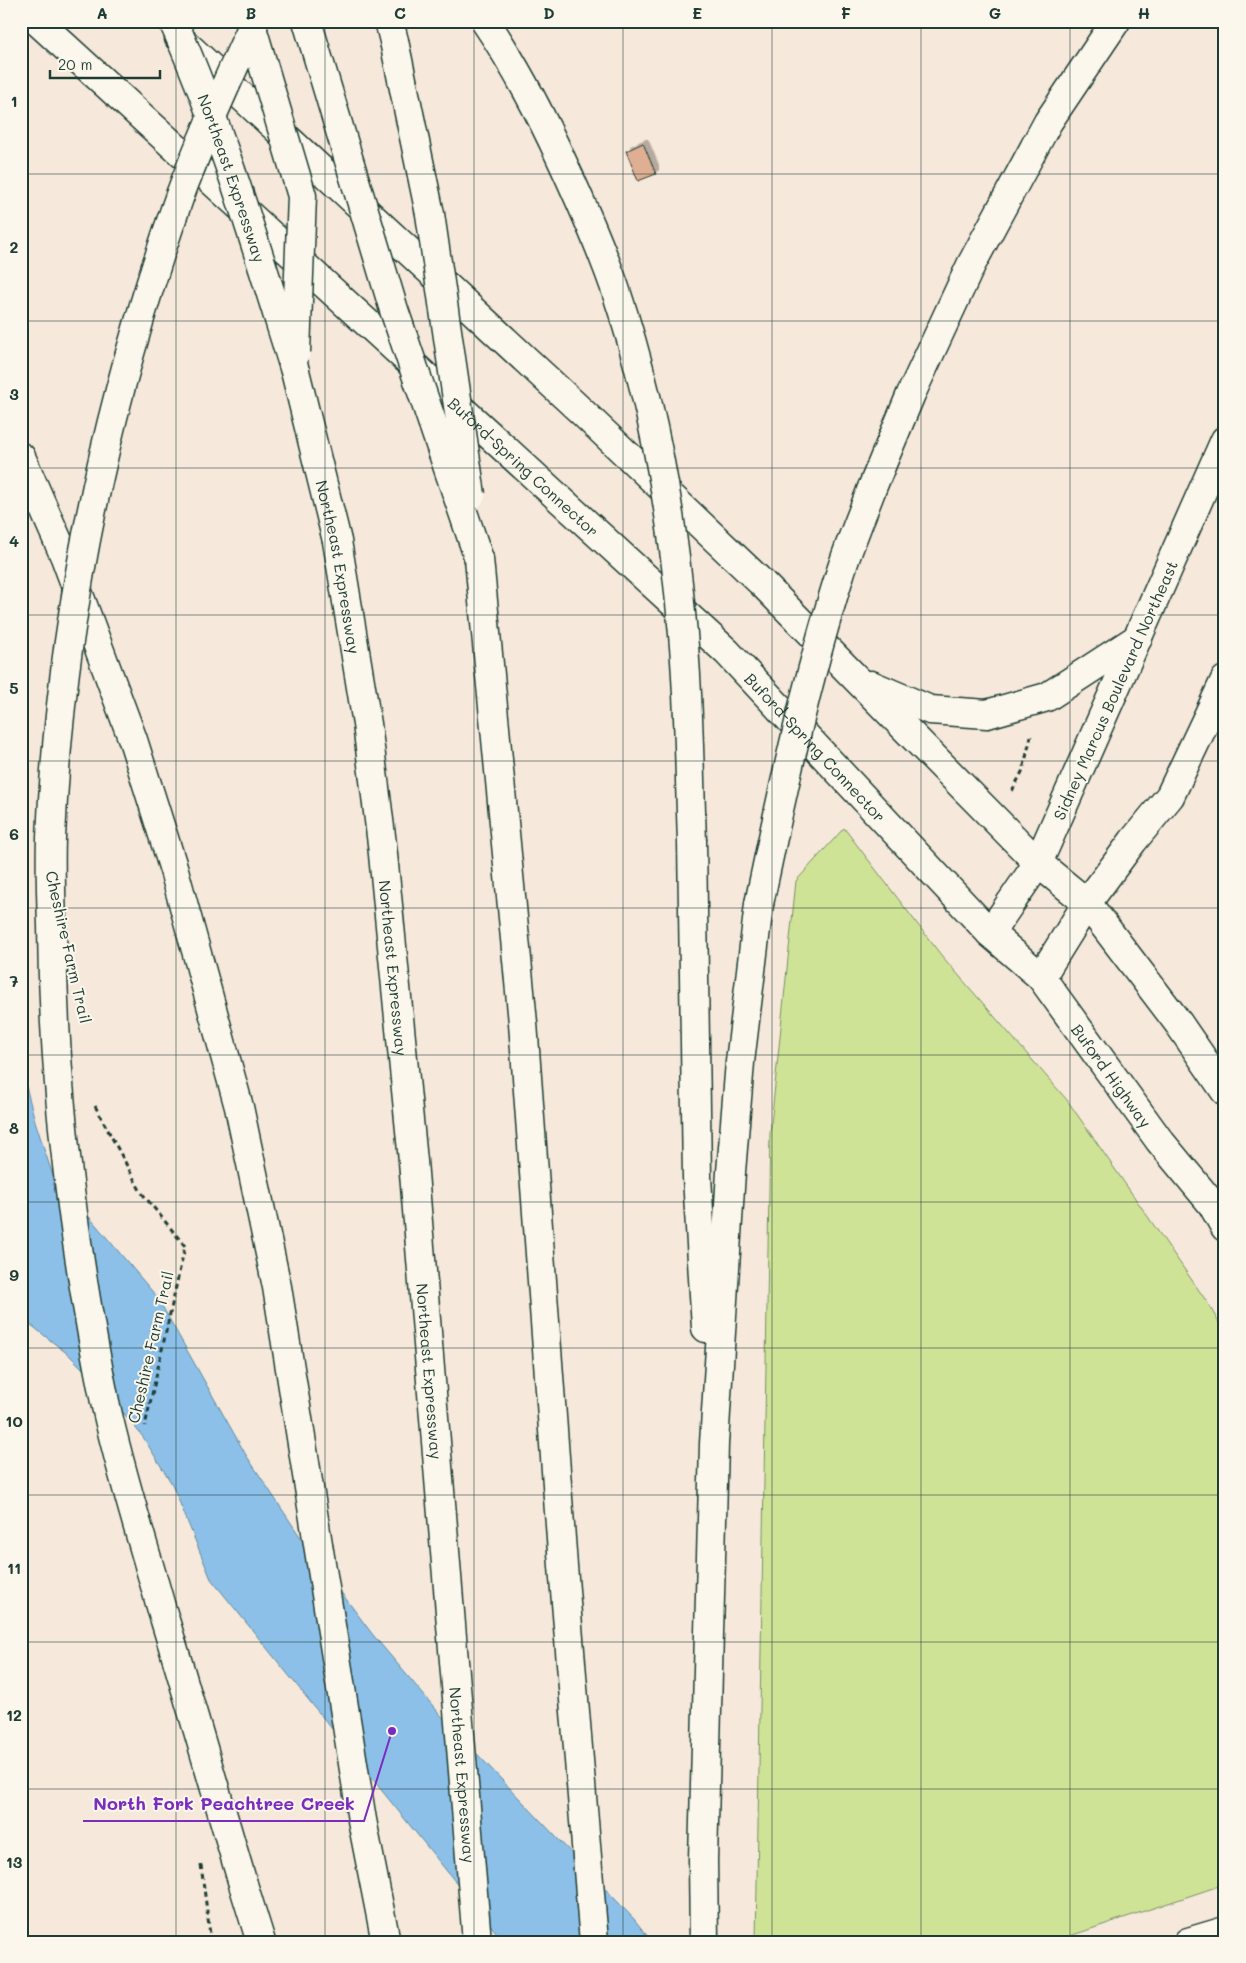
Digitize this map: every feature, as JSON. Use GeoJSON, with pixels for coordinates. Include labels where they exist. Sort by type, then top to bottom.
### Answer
{"type":"FeatureCollection","features":[{"type":"Feature","properties":{"kind":"main road","name":"Buford-Spring Connector"},"geometry":{"type":"LineString","coordinates":[[38,21],[727,652],[990,933]]}},
{"type":"Feature","properties":{"kind":"main road"},"geometry":{"type":"LineString","coordinates":[[160,21],[581,411],[763,584],[1038,863],[1087,903],[1179,1024],[1225,1091]]}},
{"type":"Feature","properties":{"kind":"main road","name":"Northeast Expressway"},"geometry":{"type":"LineString","coordinates":[[172,21],[199,82],[259,256],[295,371],[336,542],[367,724],[382,844],[413,1161],[477,1942]]}},
{"type":"Feature","properties":{"kind":"main road"},"geometry":{"type":"LineString","coordinates":[[250,21],[302,196],[295,371]]}},
{"type":"Feature","properties":{"kind":"main road"},"geometry":{"type":"LineString","coordinates":[[255,21],[219,98],[180,195],[143,306],[112,424],[90,522],[72,630],[59,730],[51,840],[52,989],[60,1113],[77,1242],[106,1406],[147,1557],[261,1942]]}},
{"type":"Feature","properties":{"kind":"main road"},"geometry":{"type":"LineString","coordinates":[[307,21],[394,310],[479,559]]}},
{"type":"Feature","properties":{"kind":"main road"},"geometry":{"type":"LineString","coordinates":[[485,21],[503,47],[545,125],[583,205],[615,288],[640,375],[660,466],[673,542],[682,614],[692,841],[697,1177],[714,1444]]}},
{"type":"Feature","properties":{"kind":"main road"},"geometry":{"type":"LineString","coordinates":[[704,1942],[704,1860],[714,1444],[731,1172],[740,1062],[759,904],[786,770],[815,659],[841,572],[872,488],[911,394],[971,265],[1048,122],[1116,21]]}},
{"type":"Feature","properties":{"kind":"main road"},"geometry":{"type":"LineString","coordinates":[[392,31],[430,214],[479,559],[523,1023],[563,1566],[594,1942]]}},
{"type":"Feature","properties":{"kind":"main road","name":"Sidney Marcus Boulevard Northeast"},"geometry":{"type":"LineString","coordinates":[[990,933],[1038,863],[1225,440]]}},
{"type":"Feature","properties":{"kind":"main road"},"geometry":{"type":"LineString","coordinates":[[21,457],[65,557],[133,740],[174,870],[239,1107],[277,1287],[361,1810],[386,1942]]}},
{"type":"Feature","properties":{"kind":"main road"},"geometry":{"type":"LineString","coordinates":[[859,680],[930,710],[987,714],[1047,697],[1138,638]]}},
{"type":"Feature","properties":{"kind":"main road"},"geometry":{"type":"LineString","coordinates":[[1041,976],[1087,903],[1133,841],[1170,796],[1225,680]]}},
{"type":"Feature","properties":{"kind":"main road","name":"Buford Highway"},"geometry":{"type":"LineString","coordinates":[[990,933],[1041,976],[1159,1140],[1212,1204],[1225,1226]]}},
{"type":"Feature","properties":{"kind":"main road"},"geometry":{"type":"LineString","coordinates":[[1188,1942],[1225,1931]]}},
{"type":"Feature","properties":{"kind":"path"},"geometry":{"type":"LineString","coordinates":[[1011,792],[1022,770],[1031,733]]}},
{"type":"Feature","properties":{"kind":"path","name":"Cheshire Farm Trail"},"geometry":{"type":"LineString","coordinates":[[94,1103],[141,1192],[186,1246],[145,1428]]}},
{"type":"Feature","properties":{"kind":"path"},"geometry":{"type":"LineString","coordinates":[[199,1855],[211,1942]]}},
{"type":"Feature","properties":{"kind":"green space"},"geometry":{"type":"Polygon","coordinates":[[[844,828],[941,955],[1067,1100],[1207,1302],[1225,1333],[1225,1884],[1052,1942],[756,1942],[770,1134],[796,881],[844,828]]]}},
{"type":"Feature","properties":{"kind":"water"},"geometry":{"type":"Polygon","coordinates":[[[21,1067],[35,1121],[52,1173],[157,1297],[246,1455],[307,1547],[373,1635],[444,1719],[634,1919],[652,1942],[504,1942],[211,1579],[172,1484],[143,1437],[108,1394],[69,1355],[21,1317],[21,1067]]]}},
{"type":"Feature","properties":{"kind":"building"},"geometry":{"type":"Polygon","coordinates":[[[643,143],[656,174],[638,181],[626,151],[643,143]]]}},
{"type":"Feature","properties":{"kind":"place","name":"North Fork Peachtree Creek"},"geometry":{"type":"Point","coordinates":[392,1731]}}]}
